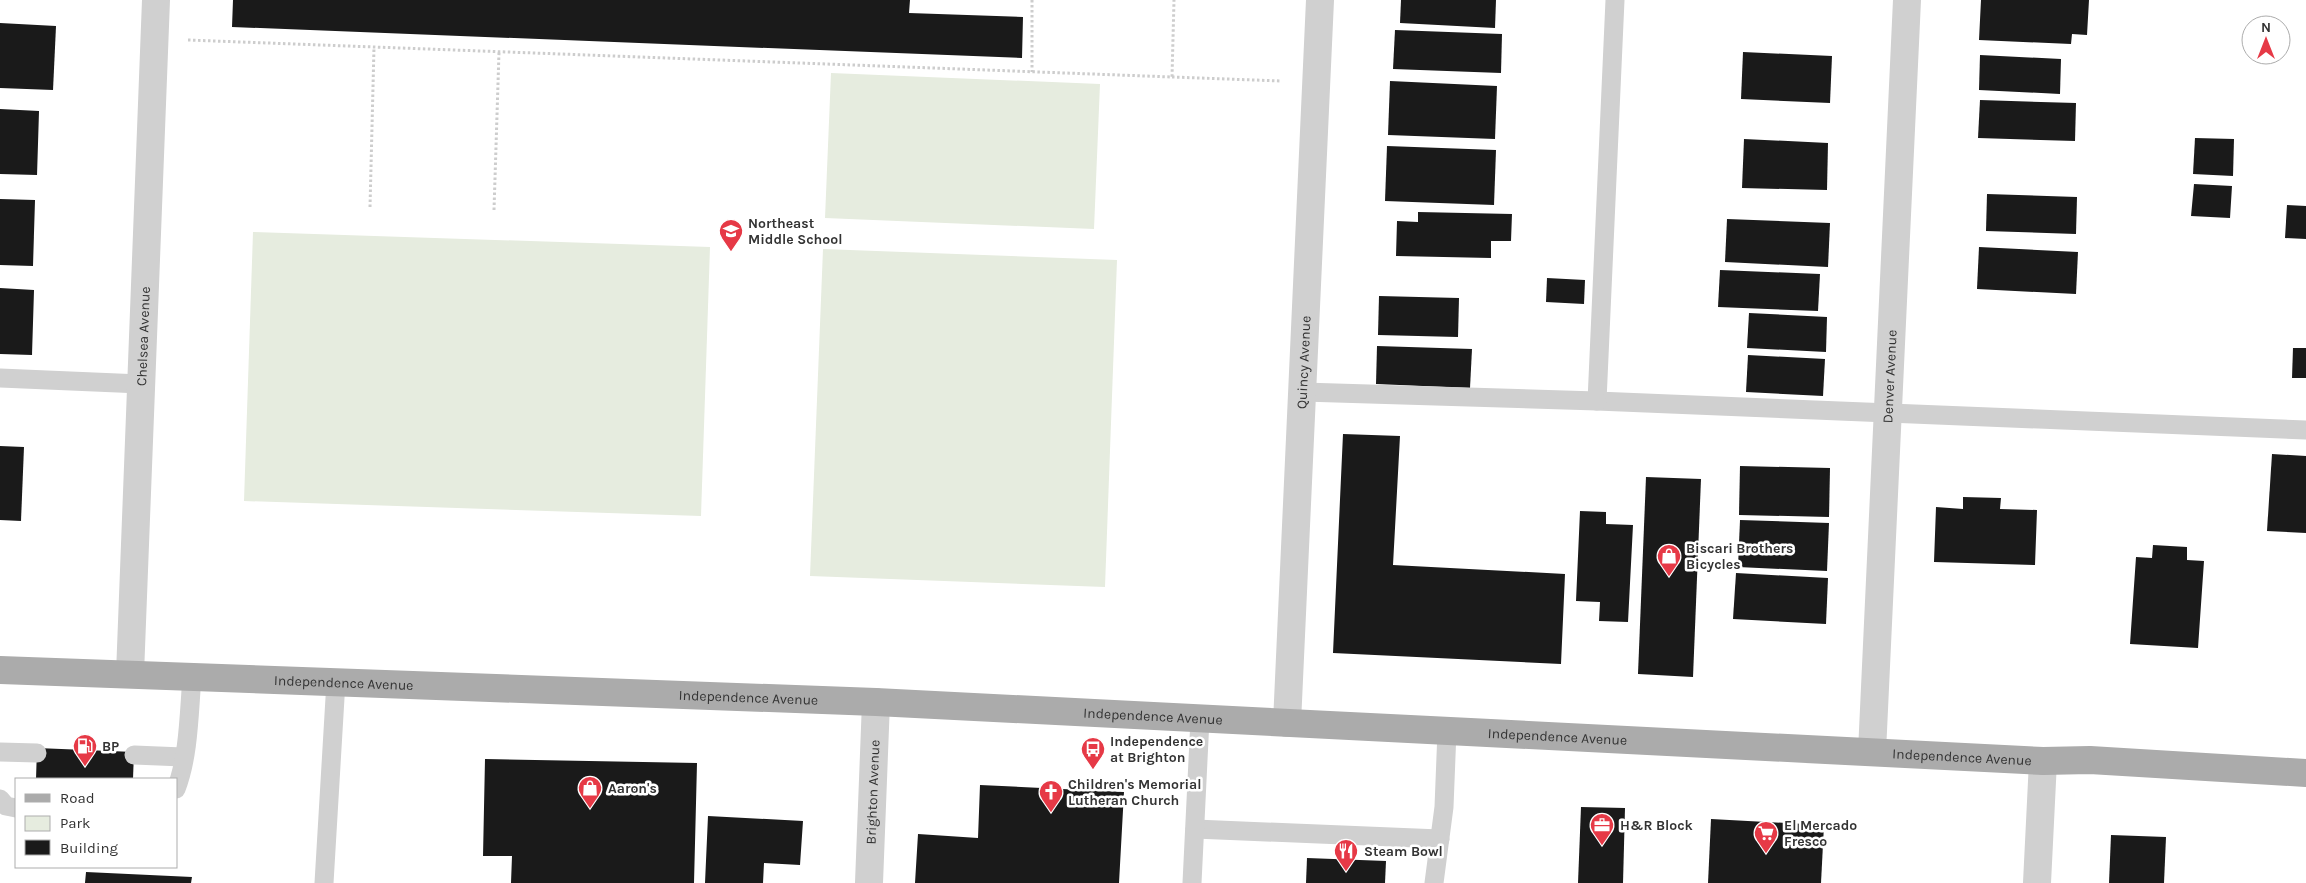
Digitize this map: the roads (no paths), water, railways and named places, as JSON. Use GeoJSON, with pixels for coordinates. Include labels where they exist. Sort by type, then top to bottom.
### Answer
{"type":"FeatureCollection","features":[{"type":"Feature","properties":{"kind":"main road","name":"Independence Avenue"},"geometry":{"type":"LineString","coordinates":[[0,670],[876,702],[2043,761],[2090,760],[2306,773]]}},
{"type":"Feature","properties":{"kind":"street","name":"Chelsea Avenue"},"geometry":{"type":"LineString","coordinates":[[130,674],[156,0]]}},
{"type":"Feature","properties":{"kind":"street","name":"Quincy Avenue"},"geometry":{"type":"LineString","coordinates":[[1288,723],[1320,0]]}},
{"type":"Feature","properties":{"kind":"street","name":"Denver Avenue"},"geometry":{"type":"LineString","coordinates":[[1872,752],[1907,0]]}},
{"type":"Feature","properties":{"kind":"street","name":"Brighton Avenue"},"geometry":{"type":"LineString","coordinates":[[869,883],[876,702]]}},
{"type":"Feature","properties":{"kind":"street"},"geometry":{"type":"LineString","coordinates":[[2037,883],[2043,761]]}},
{"type":"Feature","properties":{"kind":"lane"},"geometry":{"type":"LineString","coordinates":[[1597,401],[1615,0]]}},
{"type":"Feature","properties":{"kind":"lane"},"geometry":{"type":"LineString","coordinates":[[0,378],[141,384]]}},
{"type":"Feature","properties":{"kind":"lane"},"geometry":{"type":"LineString","coordinates":[[1303,392],[1597,401],[2306,430]]}},
{"type":"Feature","properties":{"kind":"lane"},"geometry":{"type":"LineString","coordinates":[[178,780],[183,757],[192,677]]}},
{"type":"Feature","properties":{"kind":"lane"},"geometry":{"type":"LineString","coordinates":[[324,883],[336,681]]}},
{"type":"Feature","properties":{"kind":"lane"},"geometry":{"type":"LineString","coordinates":[[1192,883],[1200,719]]}},
{"type":"Feature","properties":{"kind":"lane"},"geometry":{"type":"LineString","coordinates":[[1434,883],[1444,807],[1447,731]]}},
{"type":"Feature","properties":{"kind":"lane"},"geometry":{"type":"LineString","coordinates":[[0,752],[36,753]]}},
{"type":"Feature","properties":{"kind":"lane"},"geometry":{"type":"LineString","coordinates":[[134,755],[183,757]]}},
{"type":"Feature","properties":{"kind":"lane"},"geometry":{"type":"LineString","coordinates":[[0,799],[6,806],[15,808]]}},
{"type":"Feature","properties":{"kind":"lane"},"geometry":{"type":"LineString","coordinates":[[1195,829],[1440,840]]}},
{"type":"Feature","properties":{"kind":"place","name":"Northeast Middle School"},"geometry":{"type":"Point","coordinates":[731,252]}},
{"type":"Feature","properties":{"kind":"place","name":"Biscari Brothers Bicycles"},"geometry":{"type":"Point","coordinates":[1669,577]}},
{"type":"Feature","properties":{"kind":"place","name":"BP"},"geometry":{"type":"Point","coordinates":[85,767]}},
{"type":"Feature","properties":{"kind":"place","name":"Independence at Brighton"},"geometry":{"type":"Point","coordinates":[1093,770]}},
{"type":"Feature","properties":{"kind":"place","name":"Aaron's"},"geometry":{"type":"Point","coordinates":[590,809]}},
{"type":"Feature","properties":{"kind":"place","name":"Children's Memorial Lutheran Church"},"geometry":{"type":"Point","coordinates":[1051,813]}},
{"type":"Feature","properties":{"kind":"place","name":"H&R Block"},"geometry":{"type":"Point","coordinates":[1602,846]}},
{"type":"Feature","properties":{"kind":"place","name":"El Mercado Fresco"},"geometry":{"type":"Point","coordinates":[1766,854]}},
{"type":"Feature","properties":{"kind":"place","name":"Steam Bowl"},"geometry":{"type":"Point","coordinates":[1346,872]}}]}
